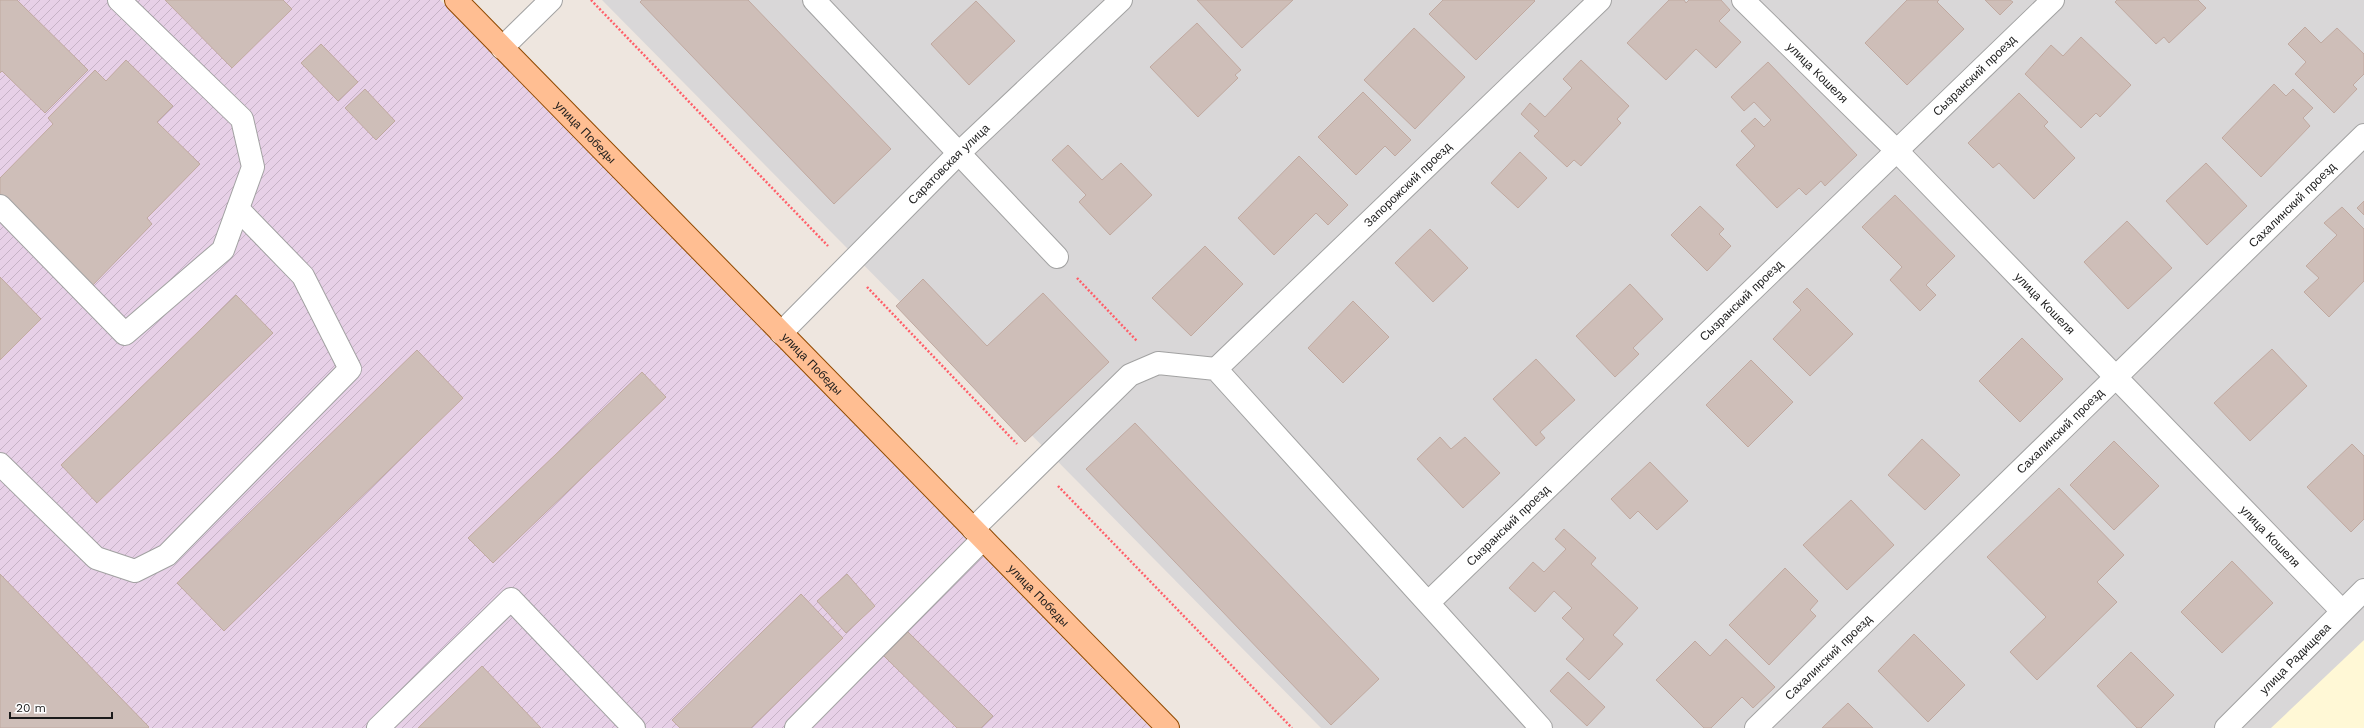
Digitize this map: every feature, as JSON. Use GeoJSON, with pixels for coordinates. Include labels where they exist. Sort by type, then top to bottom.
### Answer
{"type":"FeatureCollection","features":[{"type":"Feature","properties":{"kind":"main road","name":"улица Победы"},"geometry":{"type":"LineString","coordinates":[[456,0],[1168,728]]}},
{"type":"Feature","properties":{"kind":"street"},"geometry":{"type":"LineString","coordinates":[[0,206],[125,334],[223,250],[254,167],[242,119],[119,0]]}},
{"type":"Feature","properties":{"kind":"street"},"geometry":{"type":"LineString","coordinates":[[502,48],[551,0]]}},
{"type":"Feature","properties":{"kind":"street"},"geometry":{"type":"LineString","coordinates":[[814,0],[1057,257]]}},
{"type":"Feature","properties":{"kind":"street","name":"Саратовская улица"},"geometry":{"type":"LineString","coordinates":[[781,333],[958,154],[1121,0]]}},
{"type":"Feature","properties":{"kind":"street","name":"Запорожский проезд"},"geometry":{"type":"LineString","coordinates":[[1216,369],[1600,0]]}},
{"type":"Feature","properties":{"kind":"street","name":"улица Кошеля"},"geometry":{"type":"LineString","coordinates":[[1743,0],[1897,151],[2342,611]]}},
{"type":"Feature","properties":{"kind":"street","name":"Сызранский проезд"},"geometry":{"type":"LineString","coordinates":[[1429,602],[2053,0]]}},
{"type":"Feature","properties":{"kind":"street","name":"Сахалинский проезд"},"geometry":{"type":"LineString","coordinates":[[1756,728],[2364,135]]}},
{"type":"Feature","properties":{"kind":"street"},"geometry":{"type":"LineString","coordinates":[[0,464],[96,558],[135,571],[167,555],[350,369],[303,276],[238,209]]}},
{"type":"Feature","properties":{"kind":"street"},"geometry":{"type":"LineString","coordinates":[[796,728],[978,534],[1037,464],[1130,375],[1158,363],[1216,369],[1429,602],[1541,728]]}},
{"type":"Feature","properties":{"kind":"street","name":"улица Радищева"},"geometry":{"type":"LineString","coordinates":[[2226,728],[2364,590]]}},
{"type":"Feature","properties":{"kind":"street"},"geometry":{"type":"LineString","coordinates":[[378,728],[511,599],[634,728]]}},
{"type":"Feature","properties":{"kind":"path"},"geometry":{"type":"LineString","coordinates":[[591,0],[1292,728]]}},
{"type":"Feature","properties":{"kind":"path"},"geometry":{"type":"LineString","coordinates":[[1057,257],[1158,363]]}},
{"type":"Feature","properties":{"kind":"shaded area"},"geometry":{"type":"Polygon","coordinates":[[[0,0],[440,0],[1151,728],[0,728],[0,0]]]}},
{"type":"Feature","properties":{"kind":"shaded area"},"geometry":{"type":"Polygon","coordinates":[[[602,0],[2364,0],[2364,728],[1321,728],[602,0]]]}},
{"type":"Feature","properties":{"kind":"shaded area"},"geometry":{"type":"Polygon","coordinates":[[[2364,640],[2364,728],[2271,728],[2364,640]]]}},
{"type":"Feature","properties":{"kind":"building"},"geometry":{"type":"Polygon","coordinates":[[[0,0],[17,0],[88,70],[45,113],[2,71],[0,73],[0,0]]]}},
{"type":"Feature","properties":{"kind":"building"},"geometry":{"type":"Polygon","coordinates":[[[165,0],[283,0],[292,9],[232,68],[165,0]]]}},
{"type":"Feature","properties":{"kind":"building"},"geometry":{"type":"Polygon","coordinates":[[[642,0],[748,0],[891,149],[834,204],[640,2],[642,0]]]}},
{"type":"Feature","properties":{"kind":"building"},"geometry":{"type":"Polygon","coordinates":[[[1197,0],[1293,0],[1242,48],[1197,0]]]}},
{"type":"Feature","properties":{"kind":"building"},"geometry":{"type":"Polygon","coordinates":[[[1443,0],[1535,1],[1476,60],[1429,14],[1443,0]]]}},
{"type":"Feature","properties":{"kind":"building"},"geometry":{"type":"Polygon","coordinates":[[[1669,0],[1684,0],[1686,3],[1689,0],[1721,0],[1730,10],[1719,21],[1741,42],[1716,68],[1696,49],[1666,80],[1627,43],[1669,0]]]}},
{"type":"Feature","properties":{"kind":"building"},"geometry":{"type":"Polygon","coordinates":[[[1907,0],[1939,0],[1937,2],[1964,29],[1907,85],[1865,43],[1907,0]]]}},
{"type":"Feature","properties":{"kind":"building"},"geometry":{"type":"Polygon","coordinates":[[[1985,0],[2010,0],[2013,2],[2000,15],[1985,0]]]}},
{"type":"Feature","properties":{"kind":"building"},"geometry":{"type":"Polygon","coordinates":[[[2117,0],[2198,0],[2206,8],[2169,43],[2164,37],[2156,44],[2115,2],[2117,0]]]}},
{"type":"Feature","properties":{"kind":"building"},"geometry":{"type":"Polygon","coordinates":[[[976,1],[1015,41],[969,85],[931,44],[976,1]]]}},
{"type":"Feature","properties":{"kind":"building"},"geometry":{"type":"Polygon","coordinates":[[[1197,23],[1241,70],[1235,75],[1238,78],[1198,117],[1150,67],[1197,23]]]}},
{"type":"Feature","properties":{"kind":"building"},"geometry":{"type":"Polygon","coordinates":[[[2305,27],[2321,43],[2337,28],[2364,54],[2364,74],[2353,85],[2357,89],[2334,113],[2295,74],[2306,62],[2288,44],[2305,27]]]}},
{"type":"Feature","properties":{"kind":"building"},"geometry":{"type":"Polygon","coordinates":[[[1414,28],[1465,77],[1415,129],[1364,80],[1414,28]]]}},
{"type":"Feature","properties":{"kind":"building"},"geometry":{"type":"Polygon","coordinates":[[[2081,37],[2131,85],[2100,117],[2096,113],[2081,128],[2025,74],[2051,45],[2063,56],[2081,37]]]}},
{"type":"Feature","properties":{"kind":"building"},"geometry":{"type":"Polygon","coordinates":[[[321,44],[358,82],[338,101],[301,63],[321,44]]]}},
{"type":"Feature","properties":{"kind":"building"},"geometry":{"type":"Polygon","coordinates":[[[126,60],[173,106],[157,122],[200,164],[147,218],[152,224],[92,286],[0,195],[0,178],[53,124],[48,118],[95,70],[106,81],[126,60]]]}},
{"type":"Feature","properties":{"kind":"building"},"geometry":{"type":"Polygon","coordinates":[[[1581,60],[1629,106],[1617,119],[1621,123],[1581,166],[1574,160],[1567,167],[1534,136],[1539,131],[1521,114],[1530,103],[1545,117],[1572,88],[1563,79],[1581,60]]]}},
{"type":"Feature","properties":{"kind":"building"},"geometry":{"type":"Polygon","coordinates":[[[1768,62],[1857,155],[1825,186],[1821,181],[1806,195],[1799,188],[1777,208],[1736,165],[1755,146],[1741,131],[1755,118],[1764,127],[1771,120],[1754,102],[1744,111],[1731,97],[1768,62]]]}},
{"type":"Feature","properties":{"kind":"building"},"geometry":{"type":"Polygon","coordinates":[[[2274,84],[2286,96],[2293,89],[2313,108],[2303,118],[2310,126],[2261,177],[2222,138],[2274,84]]]}},
{"type":"Feature","properties":{"kind":"building"},"geometry":{"type":"Polygon","coordinates":[[[365,89],[395,121],[376,140],[345,108],[365,89]]]}},
{"type":"Feature","properties":{"kind":"building"},"geometry":{"type":"Polygon","coordinates":[[[1363,92],[1411,140],[1395,156],[1385,146],[1356,175],[1318,137],[1363,92]]]}},
{"type":"Feature","properties":{"kind":"building"},"geometry":{"type":"Polygon","coordinates":[[[2019,93],[2048,122],[2044,126],[2075,158],[2034,199],[1999,163],[1993,168],[1968,143],[2019,93]]]}},
{"type":"Feature","properties":{"kind":"building"},"geometry":{"type":"Polygon","coordinates":[[[1068,145],[1102,180],[1121,163],[1152,195],[1110,235],[1079,202],[1086,195],[1052,160],[1068,145]]]}},
{"type":"Feature","properties":{"kind":"building"},"geometry":{"type":"Polygon","coordinates":[[[1520,152],[1547,178],[1518,208],[1491,183],[1520,152]]]}},
{"type":"Feature","properties":{"kind":"building"},"geometry":{"type":"Polygon","coordinates":[[[1299,156],[1348,205],[1328,225],[1316,213],[1274,255],[1238,218],[1299,156]]]}},
{"type":"Feature","properties":{"kind":"building"},"geometry":{"type":"Polygon","coordinates":[[[2206,163],[2247,206],[2207,245],[2166,201],[2206,163]]]}},
{"type":"Feature","properties":{"kind":"building"},"geometry":{"type":"Polygon","coordinates":[[[1895,195],[1955,256],[1926,285],[1936,295],[1920,311],[1890,280],[1902,267],[1862,227],[1895,195]]]}},
{"type":"Feature","properties":{"kind":"building"},"geometry":{"type":"Polygon","coordinates":[[[2364,201],[2364,215],[2357,208],[2364,201]]]}},
{"type":"Feature","properties":{"kind":"building"},"geometry":{"type":"Polygon","coordinates":[[[1700,206],[1724,229],[1719,234],[1731,246],[1707,271],[1671,235],[1700,206]]]}},
{"type":"Feature","properties":{"kind":"building"},"geometry":{"type":"Polygon","coordinates":[[[2342,207],[2364,229],[2364,281],[2329,317],[2304,292],[2319,278],[2306,266],[2337,235],[2324,223],[2342,207]]]}},
{"type":"Feature","properties":{"kind":"building"},"geometry":{"type":"Polygon","coordinates":[[[2127,221],[2172,268],[2128,309],[2084,262],[2127,221]]]}},
{"type":"Feature","properties":{"kind":"building"},"geometry":{"type":"Polygon","coordinates":[[[1430,229],[1468,268],[1433,302],[1395,263],[1430,229]]]}},
{"type":"Feature","properties":{"kind":"building"},"geometry":{"type":"Polygon","coordinates":[[[1205,246],[1243,284],[1191,336],[1152,298],[1205,246]]]}},
{"type":"Feature","properties":{"kind":"building"},"geometry":{"type":"Polygon","coordinates":[[[0,277],[41,319],[0,360],[0,277]]]}},
{"type":"Feature","properties":{"kind":"building"},"geometry":{"type":"Polygon","coordinates":[[[923,279],[987,346],[1043,293],[1109,362],[1025,442],[896,306],[923,279]]]}},
{"type":"Feature","properties":{"kind":"building"},"geometry":{"type":"Polygon","coordinates":[[[1630,284],[1663,319],[1633,348],[1639,354],[1615,377],[1576,336],[1630,284]]]}},
{"type":"Feature","properties":{"kind":"building"},"geometry":{"type":"Polygon","coordinates":[[[1807,288],[1853,334],[1810,376],[1773,339],[1801,310],[1793,302],[1807,288]]]}},
{"type":"Feature","properties":{"kind":"building"},"geometry":{"type":"Polygon","coordinates":[[[236,295],[273,333],[97,503],[61,465],[236,295]]]}},
{"type":"Feature","properties":{"kind":"building"},"geometry":{"type":"Polygon","coordinates":[[[1353,301],[1389,337],[1343,383],[1308,348],[1353,301]]]}},
{"type":"Feature","properties":{"kind":"building"},"geometry":{"type":"Polygon","coordinates":[[[2022,338],[2063,379],[2020,422],[1979,381],[2022,338]]]}},
{"type":"Feature","properties":{"kind":"building"},"geometry":{"type":"Polygon","coordinates":[[[2272,349],[2307,386],[2250,441],[2214,403],[2272,349]]]}},
{"type":"Feature","properties":{"kind":"building"},"geometry":{"type":"Polygon","coordinates":[[[417,350],[463,398],[224,631],[177,583],[417,350]]]}},
{"type":"Feature","properties":{"kind":"building"},"geometry":{"type":"Polygon","coordinates":[[[1536,359],[1575,400],[1540,432],[1545,438],[1536,446],[1493,399],[1536,359]]]}},
{"type":"Feature","properties":{"kind":"building"},"geometry":{"type":"Polygon","coordinates":[[[1751,360],[1793,402],[1748,447],[1706,405],[1751,360]]]}},
{"type":"Feature","properties":{"kind":"building"},"geometry":{"type":"Polygon","coordinates":[[[642,372],[666,397],[493,563],[468,538],[642,372]]]}},
{"type":"Feature","properties":{"kind":"building"},"geometry":{"type":"Polygon","coordinates":[[[1135,423],[1379,679],[1331,725],[1086,469],[1135,423]]]}},
{"type":"Feature","properties":{"kind":"building"},"geometry":{"type":"Polygon","coordinates":[[[1440,437],[1451,449],[1465,437],[1500,473],[1463,508],[1417,459],[1440,437]]]}},
{"type":"Feature","properties":{"kind":"building"},"geometry":{"type":"Polygon","coordinates":[[[1922,439],[1960,475],[1925,510],[1888,475],[1922,439]]]}},
{"type":"Feature","properties":{"kind":"building"},"geometry":{"type":"Polygon","coordinates":[[[2114,441],[2159,486],[2114,530],[2070,485],[2114,441]]]}},
{"type":"Feature","properties":{"kind":"building"},"geometry":{"type":"Polygon","coordinates":[[[2352,444],[2364,456],[2364,519],[2351,532],[2307,487],[2352,444]]]}},
{"type":"Feature","properties":{"kind":"building"},"geometry":{"type":"Polygon","coordinates":[[[1650,462],[1688,501],[1657,530],[1638,511],[1630,519],[1611,499],[1650,462]]]}},
{"type":"Feature","properties":{"kind":"building"},"geometry":{"type":"Polygon","coordinates":[[[2059,488],[2124,555],[2097,582],[2117,602],[2037,680],[2010,652],[2046,617],[1987,557],[2059,488]]]}},
{"type":"Feature","properties":{"kind":"building"},"geometry":{"type":"Polygon","coordinates":[[[1851,500],[1894,545],[1847,590],[1803,545],[1851,500]]]}},
{"type":"Feature","properties":{"kind":"building"},"geometry":{"type":"Polygon","coordinates":[[[1564,529],[1596,558],[1591,564],[1638,608],[1613,635],[1623,644],[1589,680],[1566,659],[1584,639],[1562,618],[1572,608],[1554,591],[1535,612],[1509,588],[1533,562],[1544,572],[1566,549],[1555,539],[1564,529]]]}},
{"type":"Feature","properties":{"kind":"building"},"geometry":{"type":"Polygon","coordinates":[[[2232,561],[2273,603],[2222,653],[2181,612],[2232,561]]]}},
{"type":"Feature","properties":{"kind":"building"},"geometry":{"type":"Polygon","coordinates":[[[1785,568],[1818,601],[1810,610],[1816,616],[1769,665],[1729,625],[1785,568]]]}},
{"type":"Feature","properties":{"kind":"building"},"geometry":{"type":"Polygon","coordinates":[[[0,574],[149,727],[148,728],[0,728],[0,574]]]}},
{"type":"Feature","properties":{"kind":"building"},"geometry":{"type":"Polygon","coordinates":[[[847,574],[875,606],[846,633],[817,601],[847,574]]]}},
{"type":"Feature","properties":{"kind":"building"},"geometry":{"type":"Polygon","coordinates":[[[801,594],[843,638],[751,728],[680,728],[672,720],[801,594]]]}},
{"type":"Feature","properties":{"kind":"building"},"geometry":{"type":"Polygon","coordinates":[[[908,632],[993,716],[981,728],[957,728],[884,656],[908,632]]]}},
{"type":"Feature","properties":{"kind":"building"},"geometry":{"type":"Polygon","coordinates":[[[1914,634],[1965,685],[1928,722],[1878,671],[1914,634]]]}},
{"type":"Feature","properties":{"kind":"building"},"geometry":{"type":"Polygon","coordinates":[[[1726,639],[1775,687],[1753,708],[1742,697],[1711,728],[1704,728],[1656,680],[1695,641],[1710,656],[1726,639]]]}},
{"type":"Feature","properties":{"kind":"building"},"geometry":{"type":"Polygon","coordinates":[[[2131,652],[2174,695],[2141,728],[2137,728],[2097,686],[2131,652]]]}},
{"type":"Feature","properties":{"kind":"building"},"geometry":{"type":"Polygon","coordinates":[[[482,666],[541,728],[418,728],[482,666]]]}},
{"type":"Feature","properties":{"kind":"building"},"geometry":{"type":"Polygon","coordinates":[[[1568,672],[1605,707],[1587,726],[1550,691],[1568,672]]]}},
{"type":"Feature","properties":{"kind":"building"},"geometry":{"type":"Polygon","coordinates":[[[1848,703],[1873,728],[1822,728],[1848,703]]]}}]}
